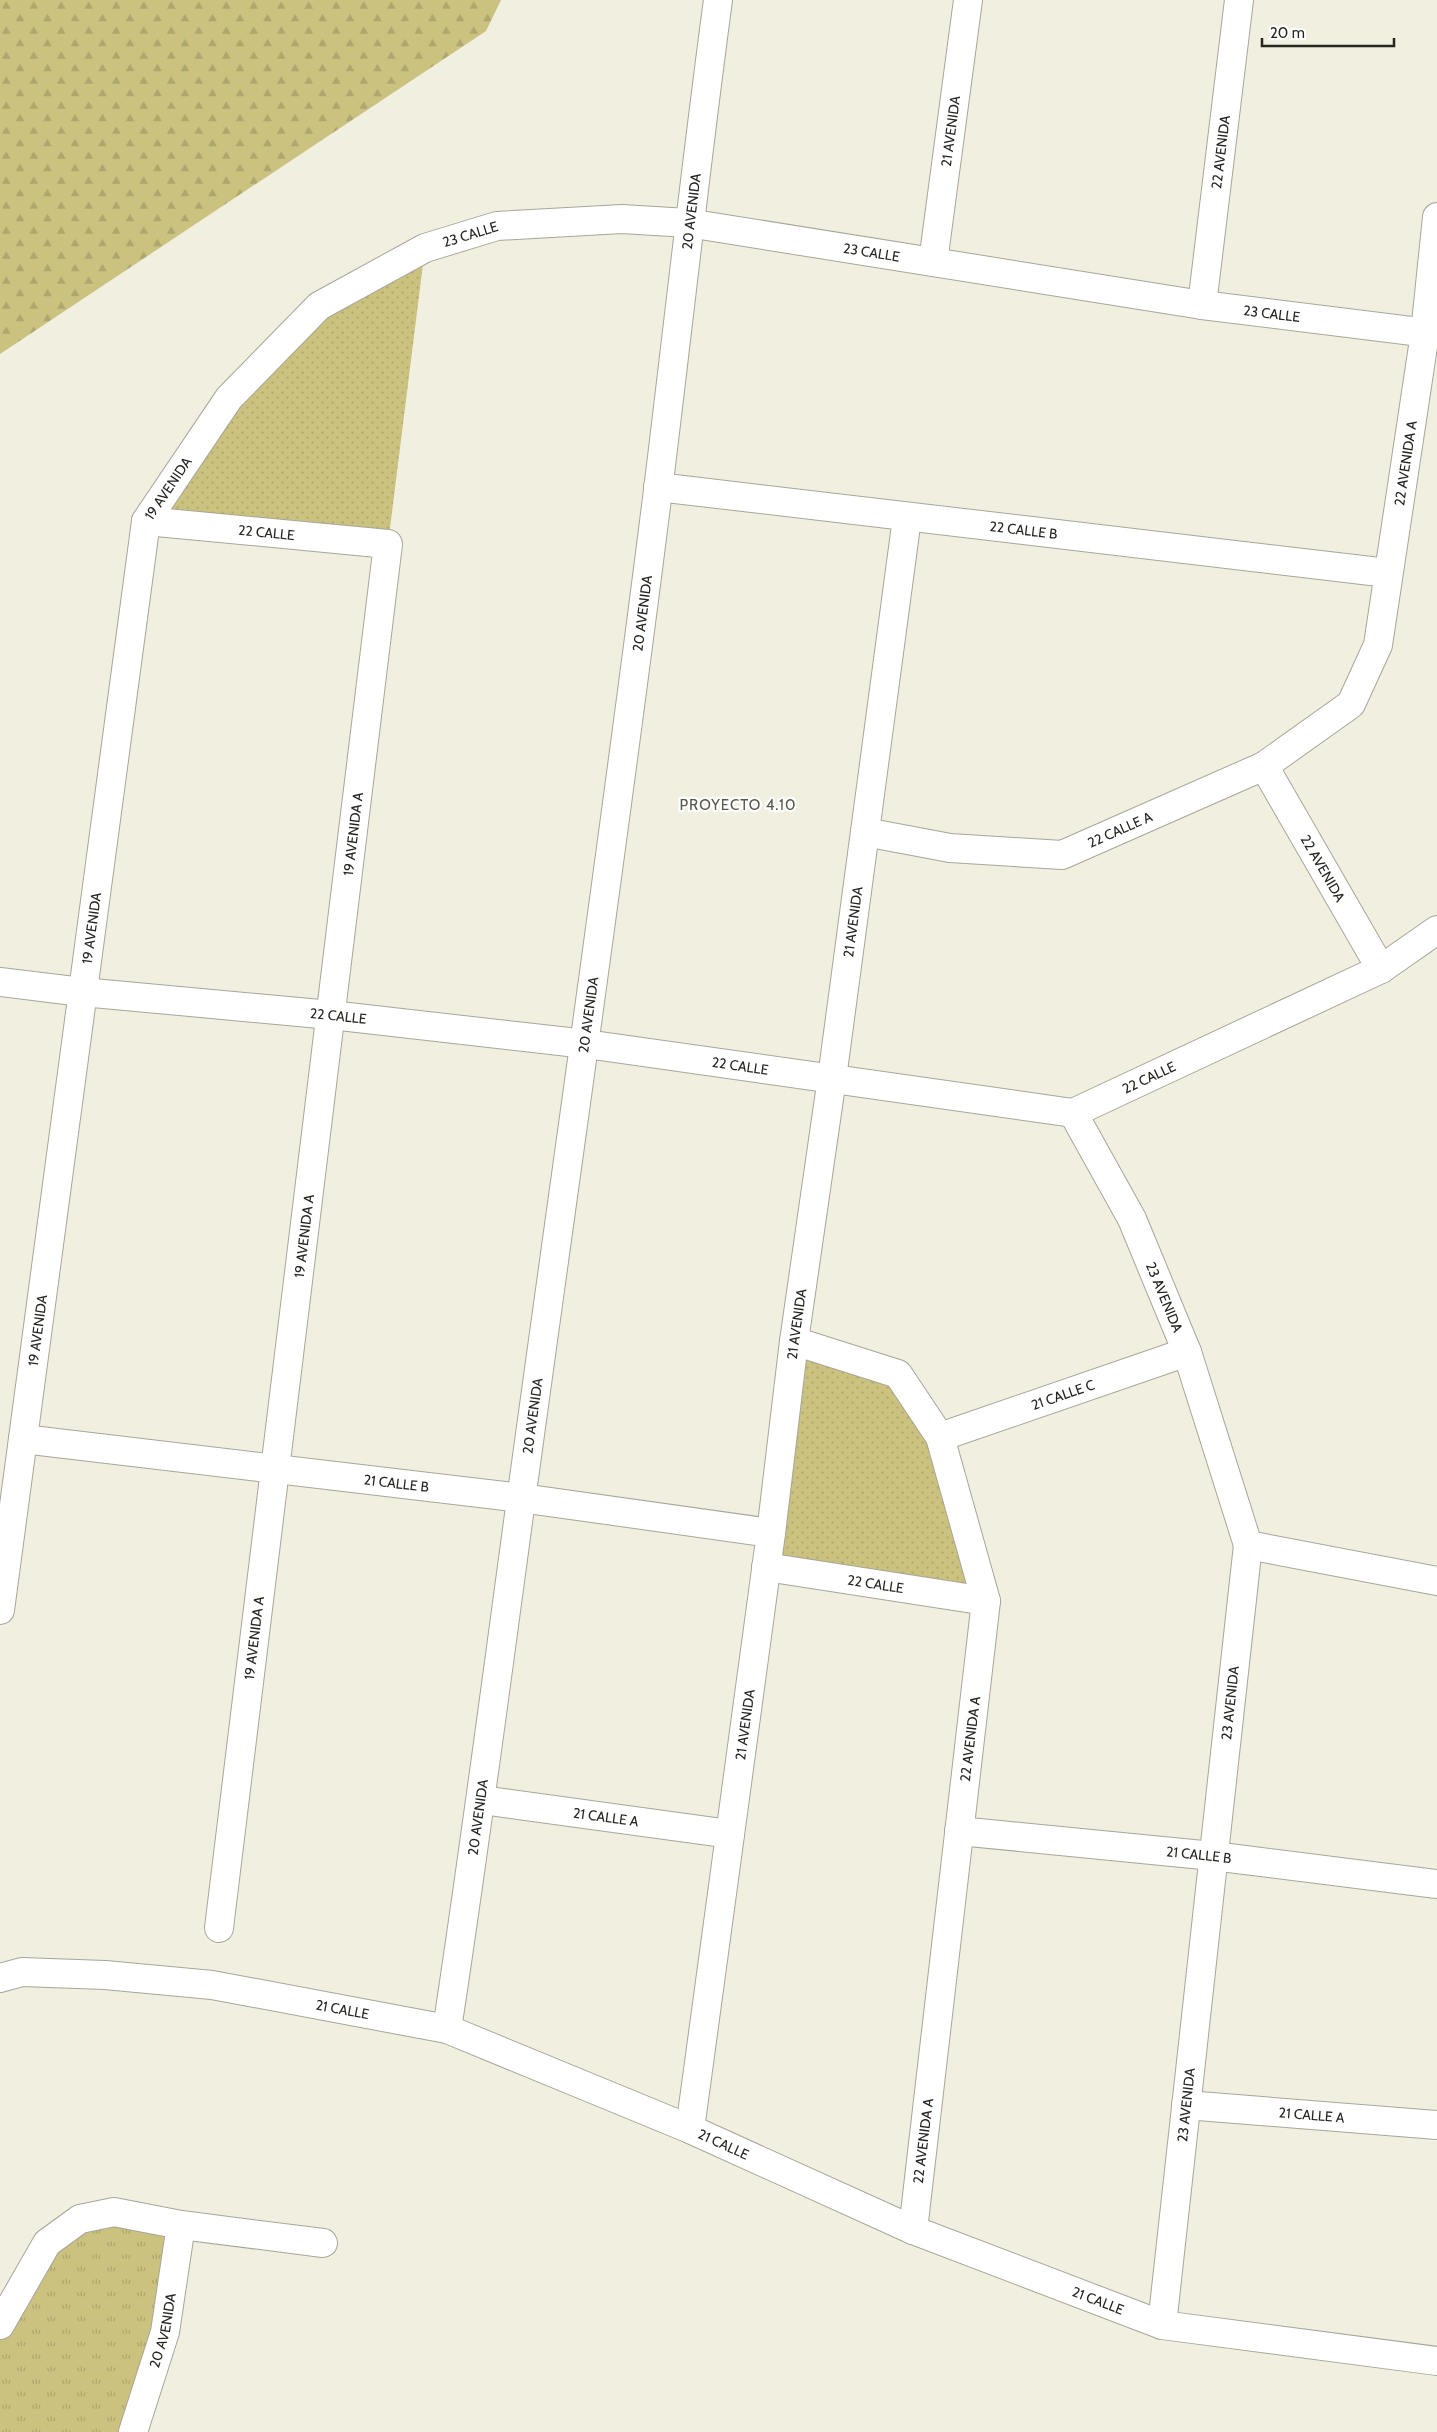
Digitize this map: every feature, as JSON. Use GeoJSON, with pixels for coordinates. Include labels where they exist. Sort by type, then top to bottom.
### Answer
{"type":"FeatureCollection","features":[{"type":"Feature","properties":{"kind":"street","name":"20 AVENIDA"},"geometry":{"type":"LineString","coordinates":[[447,2029],[482,1800],[521,1498],[586,1044],[658,487],[688,224],[718,0]]}},
{"type":"Feature","properties":{"kind":"street","name":"21 AVENIDA"},"geometry":{"type":"LineString","coordinates":[[932,262],[968,0]]}},
{"type":"Feature","properties":{"kind":"street","name":"22 AVENIDA"},"geometry":{"type":"LineString","coordinates":[[1202,305],[1239,0]]}},
{"type":"Feature","properties":{"kind":"street","name":"22 AVENIDA A"},"geometry":{"type":"LineString","coordinates":[[1351,704],[1378,645],[1388,573],[1431,333],[1437,217]]}},
{"type":"Feature","properties":{"kind":"street","name":"23 CALLE"},"geometry":{"type":"LineString","coordinates":[[319,306],[424,248],[496,226],[622,219],[688,224],[1202,305],[1431,333]]}},
{"type":"Feature","properties":{"kind":"street","name":"19 AVENIDA"},"geometry":{"type":"LineString","coordinates":[[0,1610],[146,521],[229,398],[319,306]]}},
{"type":"Feature","properties":{"kind":"street","name":"22 CALLE B"},"geometry":{"type":"LineString","coordinates":[[658,487],[907,518],[1388,573]]}},
{"type":"Feature","properties":{"kind":"street","name":"21 AVENIDA"},"geometry":{"type":"LineString","coordinates":[[690,2129],[771,1533],[794,1341],[832,1078],[907,518]]}},
{"type":"Feature","properties":{"kind":"street","name":"22 CALLE"},"geometry":{"type":"LineString","coordinates":[[146,521],[388,544]]}},
{"type":"Feature","properties":{"kind":"street","name":"19 AVENIDA A"},"geometry":{"type":"LineString","coordinates":[[218,1928],[388,544]]}},
{"type":"Feature","properties":{"kind":"street","name":"22 CALLE A"},"geometry":{"type":"LineString","coordinates":[[864,832],[950,848],[1062,855],[1264,766],[1351,704]]}},
{"type":"Feature","properties":{"kind":"street","name":"22 AVENIDA"},"geometry":{"type":"LineString","coordinates":[[1264,766],[1381,969]]}},
{"type":"Feature","properties":{"kind":"street","name":"22 CALLE"},"geometry":{"type":"LineString","coordinates":[[0,982],[82,992],[331,1015],[586,1044],[1073,1114],[1381,969],[1437,930]]}},
{"type":"Feature","properties":{"kind":"street","name":"23 AVENIDA"},"geometry":{"type":"LineString","coordinates":[[1073,1114],[1132,1219],[1186,1352],[1248,1545],[1162,2325]]}},
{"type":"Feature","properties":{"kind":"street","name":"22 AVENIDA A"},"geometry":{"type":"LineString","coordinates":[[794,1341],[898,1374],[940,1437],[986,1601],[913,2230]]}},
{"type":"Feature","properties":{"kind":"street","name":"21 CALLE C"},"geometry":{"type":"LineString","coordinates":[[940,1437],[1186,1352]]}},
{"type":"Feature","properties":{"kind":"street","name":"21 CALLE B"},"geometry":{"type":"LineString","coordinates":[[23,1439],[521,1498],[771,1533]]}},
{"type":"Feature","properties":{"kind":"street"},"geometry":{"type":"LineString","coordinates":[[1248,1545],[1437,1581]]}},
{"type":"Feature","properties":{"kind":"street","name":"22 CALLE"},"geometry":{"type":"LineString","coordinates":[[766,1567],[986,1601]]}},
{"type":"Feature","properties":{"kind":"street","name":"21 CALLE A"},"geometry":{"type":"LineString","coordinates":[[482,1800],[730,1834]]}},
{"type":"Feature","properties":{"kind":"street","name":"21 CALLE B"},"geometry":{"type":"LineString","coordinates":[[959,1831],[1213,1856],[1437,1884]]}},
{"type":"Feature","properties":{"kind":"street","name":"21 CALLE"},"geometry":{"type":"LineString","coordinates":[[0,1978],[22,1972],[105,1975],[212,1985],[447,2029],[690,2129],[913,2230],[1162,2325],[1437,2360]]}},
{"type":"Feature","properties":{"kind":"street","name":"21 CALLE A"},"geometry":{"type":"LineString","coordinates":[[1186,2104],[1437,2125]]}},
{"type":"Feature","properties":{"kind":"street"},"geometry":{"type":"LineString","coordinates":[[0,2325],[47,2243],[80,2219],[114,2212],[181,2225],[323,2243]]}},
{"type":"Feature","properties":{"kind":"street","name":"20 AVENIDA"},"geometry":{"type":"LineString","coordinates":[[133,2432],[165,2332],[181,2225]]}},
{"type":"Feature","properties":{"kind":"green space"},"geometry":{"type":"Polygon","coordinates":[[[0,0],[501,0],[486,31],[0,354],[0,0]]]}},
{"type":"Feature","properties":{"kind":"green space"},"geometry":{"type":"Polygon","coordinates":[[[425,248],[388,544],[146,521],[319,306],[425,248]]]}},
{"type":"Feature","properties":{"kind":"green space"},"geometry":{"type":"Polygon","coordinates":[[[794,1341],[898,1374],[940,1437],[986,1601],[766,1567],[794,1341]]]}},
{"type":"Feature","properties":{"kind":"green space"},"geometry":{"type":"Polygon","coordinates":[[[80,2219],[181,2225],[133,2432],[0,2432],[0,2325],[80,2219]]]}},
{"type":"Feature","properties":{"kind":"district","name":"PROYECTO 4.10"},"geometry":{"type":"Point","coordinates":[738,805]}}]}
